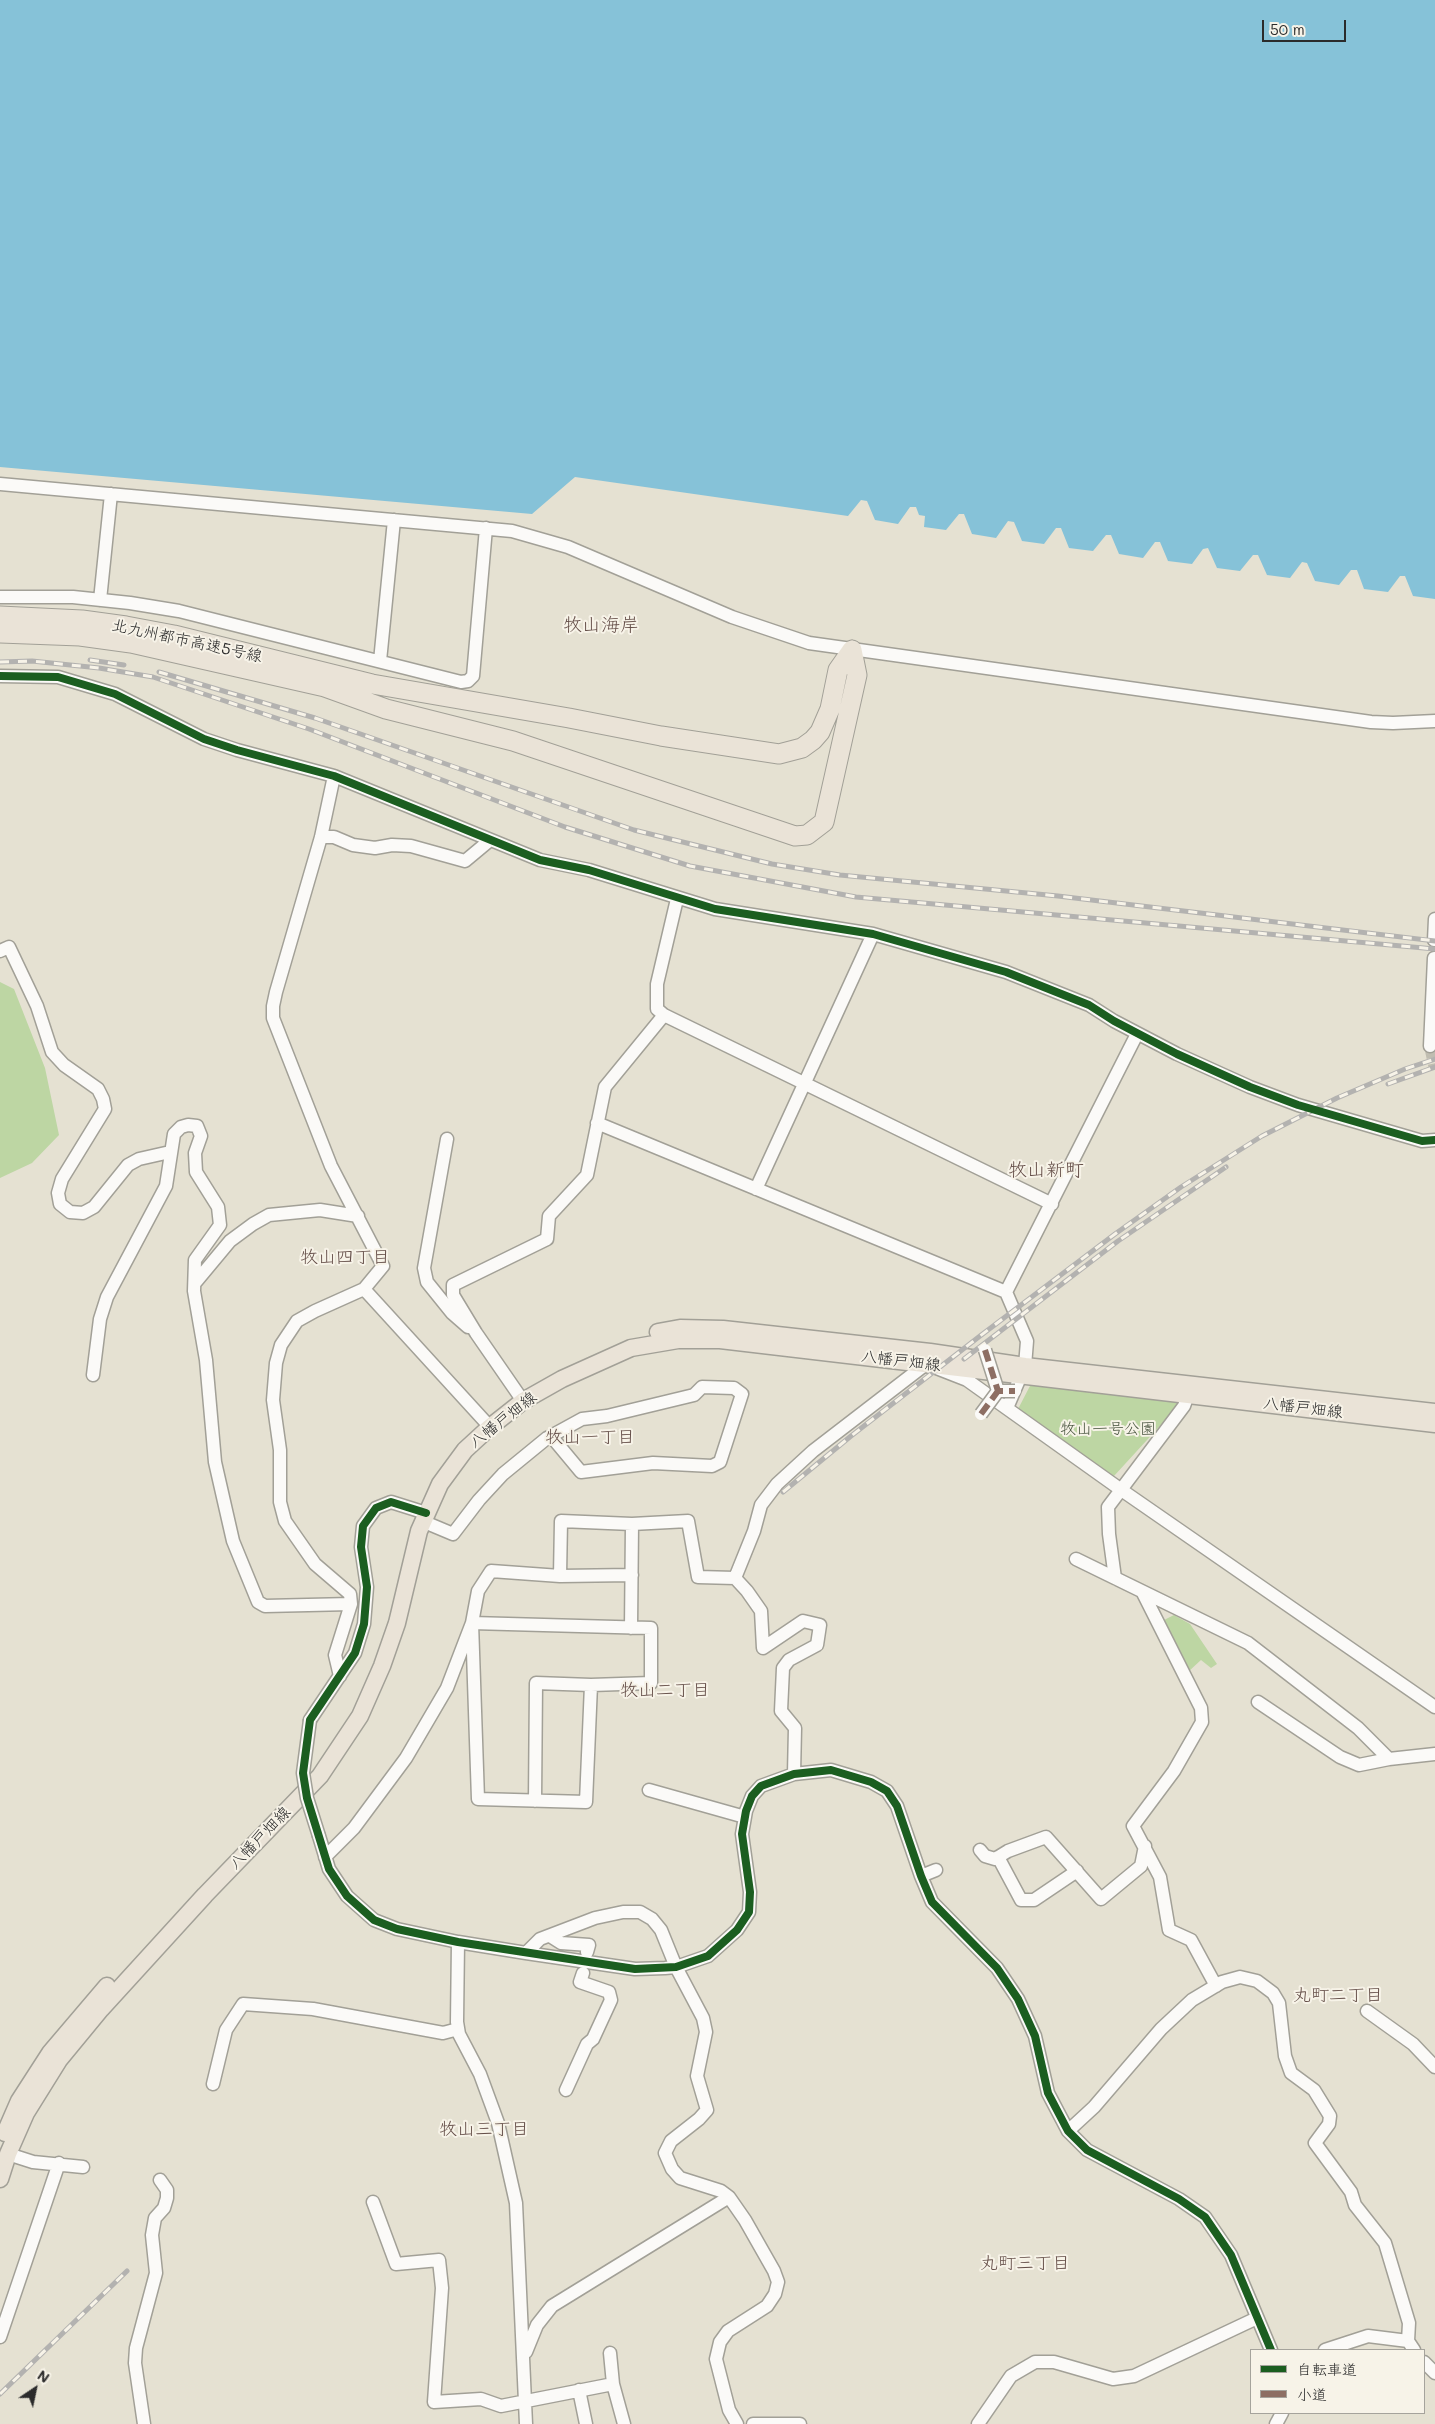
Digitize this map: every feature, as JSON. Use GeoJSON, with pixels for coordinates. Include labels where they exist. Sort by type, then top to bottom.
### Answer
{"type":"FeatureCollection","features":[{"type":"Feature","properties":{"kind":"highway","name":"北九州都市高速5号線"},"geometry":{"type":"LineString","coordinates":[[0,616],[82,620],[136,628],[229,648],[372,684],[661,736],[779,754],[802,748],[820,732],[830,709],[838,670],[852,650]]}},
{"type":"Feature","properties":{"kind":"highway","name":"北九州都市高速5号線"},"geometry":{"type":"LineString","coordinates":[[0,633],[80,636],[132,643],[325,688],[386,709],[513,741],[783,834],[807,835],[824,822],[857,675],[852,650]]}},
{"type":"Feature","properties":{"kind":"main road","name":"八幡戸畑線"},"geometry":{"type":"LineString","coordinates":[[0,2179],[4,2149],[59,2060],[108,2002],[205,1895],[320,1776],[355,1724],[382,1666],[397,1623],[421,1514],[440,1484],[487,1423],[558,1369],[630,1337],[680,1328],[723,1329],[930,1352],[1021,1378],[1435,1412]]}},
{"type":"Feature","properties":{"kind":"main road","name":"八幡戸畑線"},"geometry":{"type":"LineString","coordinates":[[521,1396],[631,1348],[678,1340],[720,1340],[926,1364],[1021,1378],[1188,1395],[1435,1424]]}},
{"type":"Feature","properties":{"kind":"street"},"geometry":{"type":"LineString","coordinates":[[0,484],[486,528],[534,536],[568,547],[732,618],[809,643],[1371,722],[1393,723],[1435,720]]}},
{"type":"Feature","properties":{"kind":"street"},"geometry":{"type":"LineString","coordinates":[[100,600],[111,494]]}},
{"type":"Feature","properties":{"kind":"street"},"geometry":{"type":"LineString","coordinates":[[380,661],[394,520]]}},
{"type":"Feature","properties":{"kind":"street"},"geometry":{"type":"LineString","coordinates":[[0,597],[20,595],[100,600],[179,611],[461,682],[468,681],[473,676],[486,528]]}},
{"type":"Feature","properties":{"kind":"street"},"geometry":{"type":"LineString","coordinates":[[1,676],[58,677],[86,684],[141,706],[204,739],[237,750],[334,776],[540,860],[589,870],[677,899],[716,909],[873,934],[1006,972],[1065,994],[1089,1005],[1137,1034],[1226,1076],[1298,1105],[1422,1141],[1435,1140]]}},
{"type":"Feature","properties":{"kind":"street"},"geometry":{"type":"LineString","coordinates":[[334,776],[320,836],[272,1006],[273,1018],[331,1166],[383,1266],[364,1289],[315,1311],[297,1322],[281,1345],[276,1363],[273,1400],[280,1450],[280,1502],[284,1521],[315,1564],[350,1594],[351,1604],[335,1655],[340,1676]]}},
{"type":"Feature","properties":{"kind":"street"},"geometry":{"type":"LineString","coordinates":[[320,836],[334,838],[353,845],[375,848],[392,844],[411,846],[465,861],[489,840]]}},
{"type":"Feature","properties":{"kind":"street"},"geometry":{"type":"LineString","coordinates":[[677,899],[657,984],[657,1009],[664,1015],[1052,1204]]}},
{"type":"Feature","properties":{"kind":"street"},"geometry":{"type":"LineString","coordinates":[[1434,940],[1435,919]]}},
{"type":"Feature","properties":{"kind":"street"},"geometry":{"type":"LineString","coordinates":[[756,1189],[873,934]]}},
{"type":"Feature","properties":{"kind":"street"},"geometry":{"type":"LineString","coordinates":[[0,951],[9,947],[37,1006],[52,1052],[64,1065],[98,1089],[103,1099],[105,1109],[62,1180],[58,1193],[60,1204],[70,1212],[83,1214],[94,1207],[128,1164],[139,1159],[170,1152]]}},
{"type":"Feature","properties":{"kind":"street"},"geometry":{"type":"LineString","coordinates":[[1430,1046],[1434,958]]}},
{"type":"Feature","properties":{"kind":"street"},"geometry":{"type":"LineString","coordinates":[[521,1396],[476,1333],[453,1294],[453,1285],[547,1239],[549,1216],[587,1175],[605,1087],[664,1015]]}},
{"type":"Feature","properties":{"kind":"street"},"geometry":{"type":"LineString","coordinates":[[1006,1292],[1137,1034]]}},
{"type":"Feature","properties":{"kind":"street"},"geometry":{"type":"LineString","coordinates":[[597,1123],[1006,1292],[1027,1341],[1021,1378],[1007,1408]]}},
{"type":"Feature","properties":{"kind":"street"},"geometry":{"type":"LineString","coordinates":[[93,1375],[100,1319],[107,1297],[166,1186],[174,1134],[181,1127],[188,1125],[197,1126],[201,1136],[195,1153],[196,1172],[218,1207],[220,1224],[195,1260],[194,1291],[206,1360],[215,1462],[233,1541],[258,1602],[265,1606],[351,1604]]}},
{"type":"Feature","properties":{"kind":"street"},"geometry":{"type":"LineString","coordinates":[[447,1140],[424,1268],[427,1282],[446,1306],[476,1333]]}},
{"type":"Feature","properties":{"kind":"street"},"geometry":{"type":"LineString","coordinates":[[195,1283],[230,1241],[269,1215],[320,1210],[358,1216]]}},
{"type":"Feature","properties":{"kind":"street"},"geometry":{"type":"LineString","coordinates":[[364,1289],[487,1423]]}},
{"type":"Feature","properties":{"kind":"street"},"geometry":{"type":"LineString","coordinates":[[985,1350],[998,1391]]}},
{"type":"Feature","properties":{"kind":"street"},"geometry":{"type":"LineString","coordinates":[[735,1578],[754,1531],[761,1505],[777,1484],[813,1451],[926,1364],[968,1380],[1120,1489],[1435,1707]]}},
{"type":"Feature","properties":{"kind":"street"},"geometry":{"type":"LineString","coordinates":[[981,1414],[998,1391],[1021,1378]]}},
{"type":"Feature","properties":{"kind":"street"},"geometry":{"type":"LineString","coordinates":[[551,1436],[581,1472],[653,1463],[712,1466],[720,1462],[742,1394],[734,1388],[702,1387],[694,1395],[607,1416],[582,1419],[551,1436],[503,1474],[479,1500],[453,1534],[421,1514],[391,1502],[376,1508],[363,1526],[361,1547],[367,1587],[364,1624],[354,1653],[310,1720],[303,1772],[307,1798],[325,1857],[329,1868],[347,1896],[374,1920],[397,1929],[458,1942],[635,1969],[676,1967],[708,1956],[737,1930],[749,1912],[750,1892],[742,1834],[752,1796],[761,1786],[794,1774],[831,1770],[871,1782],[888,1792],[897,1806],[932,1902],[997,1968],[1018,1999],[1035,2036],[1048,2093],[1068,2131],[1087,2150],[1179,2199],[1205,2217],[1231,2255],[1271,2349]]}},
{"type":"Feature","properties":{"kind":"street"},"geometry":{"type":"LineString","coordinates":[[1115,1578],[1109,1534],[1108,1507],[1184,1406],[1188,1395]]}},
{"type":"Feature","properties":{"kind":"street"},"geometry":{"type":"LineString","coordinates":[[560,1576],[560,1521],[632,1524],[688,1521],[698,1577],[735,1578],[758,1605],[763,1648],[803,1621],[820,1625],[817,1645],[789,1660],[783,1668],[781,1711],[795,1728],[794,1774]]}},
{"type":"Feature","properties":{"kind":"street"},"geometry":{"type":"LineString","coordinates":[[631,1628],[632,1524]]}},
{"type":"Feature","properties":{"kind":"street"},"geometry":{"type":"LineString","coordinates":[[1076,1559],[1248,1643],[1358,1728],[1389,1759]]}},
{"type":"Feature","properties":{"kind":"street"},"geometry":{"type":"LineString","coordinates":[[325,1857],[354,1828],[406,1758],[447,1688],[472,1622],[478,1591],[491,1571],[560,1576],[632,1575]]}},
{"type":"Feature","properties":{"kind":"street"},"geometry":{"type":"LineString","coordinates":[[1144,1593],[1201,1708],[1202,1722],[1174,1770],[1133,1826],[1160,1877],[1169,1930],[1191,1940],[1216,1986]]}},
{"type":"Feature","properties":{"kind":"street"},"geometry":{"type":"LineString","coordinates":[[472,1622],[651,1628],[651,1683],[536,1683],[536,1801]]}},
{"type":"Feature","properties":{"kind":"street"},"geometry":{"type":"LineString","coordinates":[[472,1622],[478,1799],[586,1802],[591,1684]]}},
{"type":"Feature","properties":{"kind":"street"},"geometry":{"type":"LineString","coordinates":[[1258,1702],[1340,1757],[1359,1765],[1389,1759],[1435,1754]]}},
{"type":"Feature","properties":{"kind":"street"},"geometry":{"type":"LineString","coordinates":[[649,1790],[745,1818]]}},
{"type":"Feature","properties":{"kind":"street"},"geometry":{"type":"LineString","coordinates":[[980,1850],[985,1856],[995,1859],[1008,1850],[1046,1836],[1101,1899],[1142,1866],[1145,1846]]}},
{"type":"Feature","properties":{"kind":"street"},"geometry":{"type":"LineString","coordinates":[[998,1856],[1021,1900],[1034,1900],[1077,1871]]}},
{"type":"Feature","properties":{"kind":"street"},"geometry":{"type":"LineString","coordinates":[[921,1876],[936,1870]]}},
{"type":"Feature","properties":{"kind":"street"},"geometry":{"type":"LineString","coordinates":[[526,1953],[540,1939],[595,1918],[623,1912],[640,1912],[652,1918],[660,1930],[676,1967],[703,2018],[706,2032],[697,2076],[707,2110],[699,2119],[671,2141],[665,2153],[672,2169],[680,2178],[722,2191],[729,2197],[750,2229],[774,2271],[778,2282],[775,2294],[767,2306],[728,2331],[720,2342],[716,2359],[729,2410],[737,2424]]}},
{"type":"Feature","properties":{"kind":"street"},"geometry":{"type":"LineString","coordinates":[[550,1936],[561,1944],[589,1946],[587,1952]]}},
{"type":"Feature","properties":{"kind":"street"},"geometry":{"type":"LineString","coordinates":[[458,1942],[458,2029],[480,2074],[498,2123],[516,2203],[526,2424]]}},
{"type":"Feature","properties":{"kind":"street"},"geometry":{"type":"LineString","coordinates":[[566,2090],[587,2044],[593,2039],[611,2000],[609,1992],[580,1982],[583,1973]]}},
{"type":"Feature","properties":{"kind":"street"},"geometry":{"type":"LineString","coordinates":[[1068,2131],[1094,2107],[1161,2029],[1192,2000],[1216,1986],[1240,1977],[1257,1981],[1273,1993],[1279,2003],[1285,2056],[1291,2073],[1314,2090],[1330,2116],[1329,2124],[1315,2143],[1352,2192],[1356,2205],[1385,2243],[1409,2323],[1411,2346],[1368,2336],[1328,2349]]}},
{"type":"Feature","properties":{"kind":"street"},"geometry":{"type":"LineString","coordinates":[[213,2084],[226,2030],[243,2004],[313,2009],[443,2033],[458,2029]]}},
{"type":"Feature","properties":{"kind":"street"},"geometry":{"type":"LineString","coordinates":[[1366,2011],[1413,2044],[1435,2068]]}},
{"type":"Feature","properties":{"kind":"street"},"geometry":{"type":"LineString","coordinates":[[4,2149],[33,2162],[59,2163],[84,2167]]}},
{"type":"Feature","properties":{"kind":"street"},"geometry":{"type":"LineString","coordinates":[[0,2336],[59,2163]]}},
{"type":"Feature","properties":{"kind":"street"},"geometry":{"type":"LineString","coordinates":[[144,2424],[135,2363],[136,2348],[156,2274],[152,2235],[155,2218],[164,2208],[167,2198],[167,2190],[160,2180]]}},
{"type":"Feature","properties":{"kind":"street"},"geometry":{"type":"LineString","coordinates":[[524,2357],[536,2325],[552,2306],[729,2197]]}},
{"type":"Feature","properties":{"kind":"street"},"geometry":{"type":"LineString","coordinates":[[374,2202],[396,2264],[439,2260],[442,2288],[434,2402],[481,2399],[501,2406],[613,2384]]}},
{"type":"Feature","properties":{"kind":"street"},"geometry":{"type":"LineString","coordinates":[[978,2424],[1011,2376],[1035,2362],[1054,2362],[1113,2379],[1134,2376],[1257,2318]]}},
{"type":"Feature","properties":{"kind":"street"},"geometry":{"type":"LineString","coordinates":[[610,2353],[613,2384],[624,2424]]}},
{"type":"Feature","properties":{"kind":"street"},"geometry":{"type":"LineString","coordinates":[[1425,2363],[1435,2373]]}},
{"type":"Feature","properties":{"kind":"street"},"geometry":{"type":"LineString","coordinates":[[579,2390],[586,2424]]}},
{"type":"Feature","properties":{"kind":"street"},"geometry":{"type":"LineString","coordinates":[[753,2424],[800,2424]]}},
{"type":"Feature","properties":{"kind":"green space"},"geometry":{"type":"Polygon","coordinates":[[[0,982],[14,989],[45,1068],[59,1135],[32,1163],[0,1178],[0,982]]]}},
{"type":"Feature","properties":{"kind":"green space","name":"牧山一号公園"},"geometry":{"type":"Polygon","coordinates":[[[1031,1384],[1179,1401],[1169,1416],[1114,1476],[1017,1411],[1031,1384]]]}},
{"type":"Feature","properties":{"kind":"green space"},"geometry":{"type":"Polygon","coordinates":[[[1174,1615],[1190,1624],[1217,1664],[1211,1668],[1201,1660],[1188,1672],[1164,1620],[1174,1615]]]}},
{"type":"Feature","properties":{"kind":"water"},"geometry":{"type":"Polygon","coordinates":[[[0,0],[1435,0],[1435,599],[1413,596],[1405,576],[1400,576],[1388,592],[1364,589],[1357,570],[1351,570],[1339,585],[1315,581],[1307,563],[1302,562],[1290,578],[1267,575],[1258,555],[1253,555],[1240,571],[1217,568],[1208,548],[1203,549],[1192,564],[1168,561],[1160,542],[1155,542],[1143,558],[1119,554],[1111,535],[1106,535],[1093,551],[1069,548],[1061,528],[1056,528],[1044,544],[1022,541],[1014,522],[1008,521],[996,538],[972,534],[964,514],[959,514],[946,530],[924,527],[925,516],[919,515],[916,507],[910,507],[898,524],[875,520],[867,501],[861,500],[848,516],[575,477],[532,514],[0,467],[0,0]]]}},
{"type":"Feature","properties":{"kind":"tunnel"},"geometry":{"type":"LineString","coordinates":[[1430,1046],[1435,1069]]}},
{"type":"Feature","properties":{"kind":"railway"},"geometry":{"type":"LineString","coordinates":[[90,660],[124,665]]}},
{"type":"Feature","properties":{"kind":"railway"},"geometry":{"type":"LineString","coordinates":[[0,662],[32,661],[99,668],[153,677],[309,729],[565,827],[690,866],[856,897],[1435,949]]}},
{"type":"Feature","properties":{"kind":"railway"},"geometry":{"type":"LineString","coordinates":[[159,672],[315,718],[634,830],[772,864],[840,875],[1058,896],[1435,941]]}},
{"type":"Feature","properties":{"kind":"railway"},"geometry":{"type":"LineString","coordinates":[[783,1492],[851,1436],[980,1336],[1115,1234],[1181,1187],[1262,1136],[1337,1098],[1405,1069],[1435,1059]]}},
{"type":"Feature","properties":{"kind":"railway"},"geometry":{"type":"LineString","coordinates":[[1388,1084],[1435,1067]]}},
{"type":"Feature","properties":{"kind":"railway"},"geometry":{"type":"LineString","coordinates":[[964,1359],[1118,1241],[1226,1167]]}},
{"type":"Feature","properties":{"kind":"railway"},"geometry":{"type":"LineString","coordinates":[[0,2394],[127,2271]]}},
{"type":"Feature","properties":{"kind":"marked path"},"geometry":{"type":"LineString","coordinates":[[985,1350],[998,1391],[1015,1391]]}},
{"type":"Feature","properties":{"kind":"marked path"},"geometry":{"type":"LineString","coordinates":[[981,1414],[998,1391]]}},
{"type":"Feature","properties":{"kind":"cycle path"},"geometry":{"type":"LineString","coordinates":[[0,676],[58,677],[115,694],[204,739],[237,750],[334,776],[540,860],[589,870],[715,909],[873,934],[1006,972],[1089,1005],[1114,1021],[1177,1054],[1250,1087],[1298,1105],[1422,1141],[1435,1140]]}},
{"type":"Feature","properties":{"kind":"cycle path"},"geometry":{"type":"LineString","coordinates":[[426,1513],[391,1502],[376,1508],[363,1526],[361,1547],[367,1587],[364,1624],[355,1653],[310,1720],[303,1773],[307,1798],[329,1869],[347,1896],[374,1920],[397,1929],[458,1942],[635,1969],[676,1967],[708,1956],[737,1930],[749,1912],[750,1892],[742,1834],[746,1811],[752,1796],[761,1786],[794,1774],[831,1770],[871,1782],[887,1791],[897,1806],[932,1902],[997,1968],[1018,1999],[1035,2036],[1048,2093],[1068,2131],[1087,2150],[1179,2199],[1205,2217],[1231,2255],[1271,2349]]}},
{"type":"Feature","properties":{"kind":"district","name":"牧山海岸"},"geometry":{"type":"Point","coordinates":[601,625]}},
{"type":"Feature","properties":{"kind":"district","name":"牧山新町"},"geometry":{"type":"Point","coordinates":[1046,1170]}},
{"type":"Feature","properties":{"kind":"district","name":"牧山四丁目"},"geometry":{"type":"Point","coordinates":[345,1257]}},
{"type":"Feature","properties":{"kind":"district","name":"牧山一丁目"},"geometry":{"type":"Point","coordinates":[590,1437]}},
{"type":"Feature","properties":{"kind":"district","name":"牧山二丁目"},"geometry":{"type":"Point","coordinates":[665,1690]}},
{"type":"Feature","properties":{"kind":"district","name":"丸町二丁目"},"geometry":{"type":"Point","coordinates":[1338,1995]}},
{"type":"Feature","properties":{"kind":"district","name":"牧山三丁目"},"geometry":{"type":"Point","coordinates":[484,2129]}},
{"type":"Feature","properties":{"kind":"district","name":"丸町三丁目"},"geometry":{"type":"Point","coordinates":[1025,2263]}}]}
